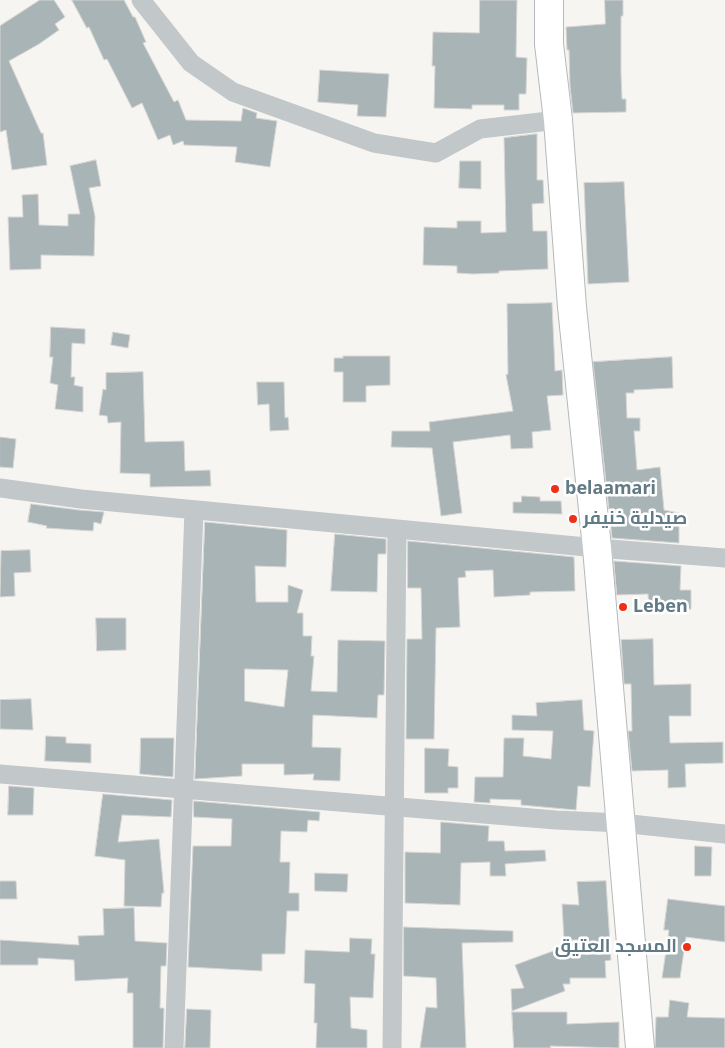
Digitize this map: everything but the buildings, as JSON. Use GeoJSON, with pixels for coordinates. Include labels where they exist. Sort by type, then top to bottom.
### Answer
{"type":"FeatureCollection","features":[{"type":"Feature","properties":{"kind":"main road"},"geometry":{"type":"LineString","coordinates":[[549,0],[549,44],[558,120],[572,307],[597,548],[640,1048]]}},
{"type":"Feature","properties":{"kind":"street"},"geometry":{"type":"LineString","coordinates":[[141,0],[191,63],[233,92],[374,143],[436,153],[480,129],[558,120]]}},
{"type":"Feature","properties":{"kind":"street"},"geometry":{"type":"LineString","coordinates":[[0,488],[81,499],[194,510],[597,548],[725,558]]}},
{"type":"Feature","properties":{"kind":"street"},"geometry":{"type":"LineString","coordinates":[[174,1048],[194,510]]}},
{"type":"Feature","properties":{"kind":"street"},"geometry":{"type":"LineString","coordinates":[[392,1048],[397,529]]}},
{"type":"Feature","properties":{"kind":"street"},"geometry":{"type":"LineString","coordinates":[[0,774],[556,820],[621,823],[725,834]]}},
{"type":"Feature","properties":{"kind":"place","name":"belaamari"},"geometry":{"type":"Point","coordinates":[555,489]}},
{"type":"Feature","properties":{"kind":"place","name":"صيدلية خنيفر"},"geometry":{"type":"Point","coordinates":[573,519]}},
{"type":"Feature","properties":{"kind":"place","name":"Leben"},"geometry":{"type":"Point","coordinates":[623,607]}},
{"type":"Feature","properties":{"kind":"place","name":"المسجد العتيق"},"geometry":{"type":"Point","coordinates":[687,947]}}]}
